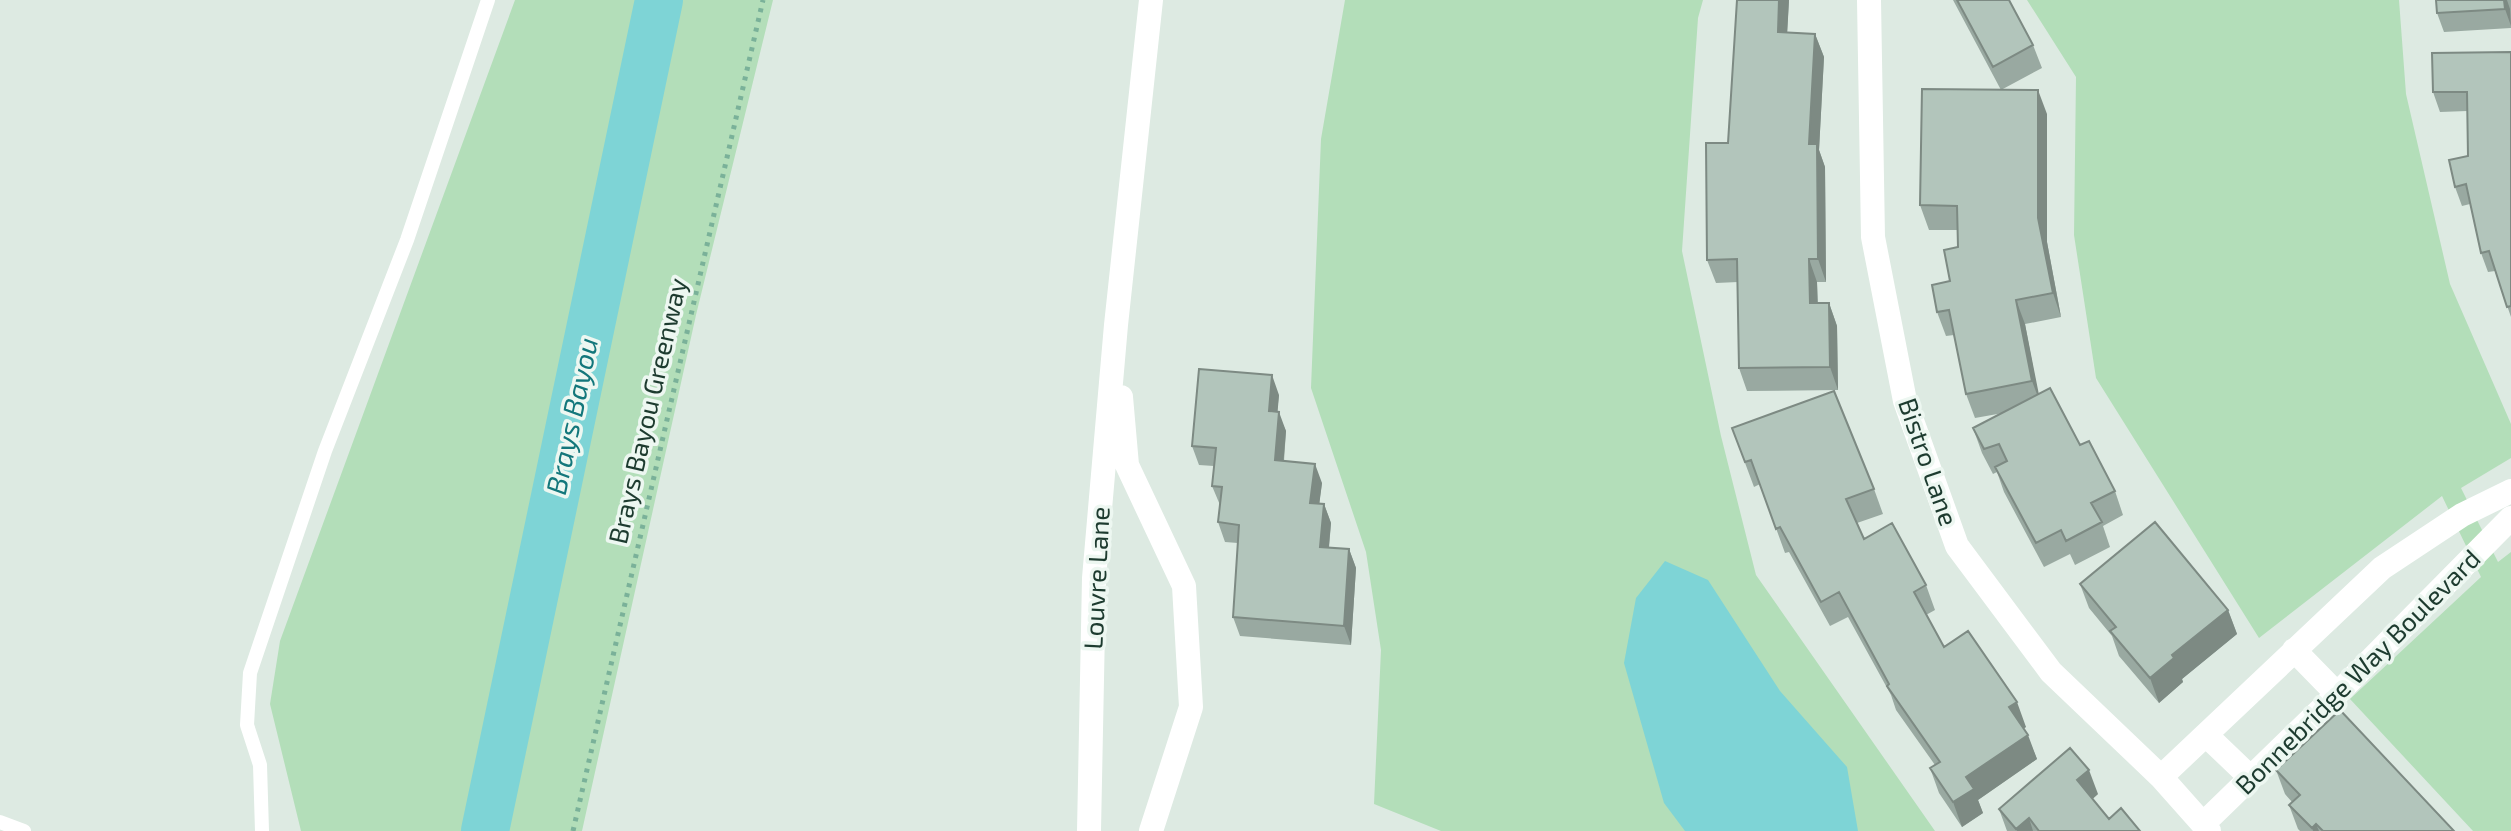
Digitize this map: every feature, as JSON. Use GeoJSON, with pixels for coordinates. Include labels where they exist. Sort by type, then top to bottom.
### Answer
{"type":"FeatureCollection","features":[{"type":"Feature","properties":{"kind":"street","name":"Louvre Lane"},"geometry":{"type":"LineString","coordinates":[[1089,831],[1094,578],[1116,325],[1151,0]]}},
{"type":"Feature","properties":{"kind":"street","name":"Bistro Lane"},"geometry":{"type":"LineString","coordinates":[[1869,0],[1873,237],[1905,401],[1957,546],[2051,672],[2161,777],[2206,827]]}},
{"type":"Feature","properties":{"kind":"street","name":"Louvre Lane"},"geometry":{"type":"LineString","coordinates":[[1116,325],[1127,465],[1184,586],[1191,707],[1151,831]]}},
{"type":"Feature","properties":{"kind":"street","name":"Bonnebridge Way Boulevard"},"geometry":{"type":"LineString","coordinates":[[2161,777],[2398,556],[2462,515],[2511,491]]}},
{"type":"Feature","properties":{"kind":"street","name":"Bonnebridge Way Boulevard"},"geometry":{"type":"LineString","coordinates":[[2206,827],[2511,518]]}},
{"type":"Feature","properties":{"kind":"street"},"geometry":{"type":"LineString","coordinates":[[2294,650],[2337,694]]}},
{"type":"Feature","properties":{"kind":"street"},"geometry":{"type":"LineString","coordinates":[[2206,735],[2251,778]]}},
{"type":"Feature","properties":{"kind":"lane"},"geometry":{"type":"LineString","coordinates":[[262,831],[260,765],[247,725],[250,673],[325,451],[407,240],[488,0]]}},
{"type":"Feature","properties":{"kind":"lane"},"geometry":{"type":"LineString","coordinates":[[0,822],[24,831]]}},
{"type":"Feature","properties":{"kind":"path","name":"Brays Bayou Greenway"},"geometry":{"type":"LineString","coordinates":[[573,831],[763,0]]}},
{"type":"Feature","properties":{"kind":"green space"},"geometry":{"type":"Polygon","coordinates":[[[515,0],[773,0],[696,315],[582,831],[301,831],[270,704],[280,641],[515,0]]]}},
{"type":"Feature","properties":{"kind":"green space"},"geometry":{"type":"Polygon","coordinates":[[[1345,0],[1703,0],[1698,18],[1682,251],[1721,436],[1756,575],[1935,831],[1441,831],[1374,804],[1381,650],[1366,552],[1311,388],[1321,139],[1345,0]]]}},
{"type":"Feature","properties":{"kind":"green space"},"geometry":{"type":"Polygon","coordinates":[[[2027,0],[2399,0],[2406,94],[2450,284],[2511,424],[2511,458],[2461,488],[2498,562],[2511,552],[2511,831],[2473,831],[2350,699],[2481,577],[2442,496],[2259,638],[2096,378],[2074,235],[2076,77],[2027,0]]]}},
{"type":"Feature","properties":{"kind":"water"},"geometry":{"type":"Polygon","coordinates":[[[1665,561],[1708,580],[1780,691],[1847,767],[1858,831],[1685,831],[1664,803],[1624,663],[1636,598],[1665,561]]]}},
{"type":"Feature","properties":{"kind":"building"},"geometry":{"type":"Polygon","coordinates":[[[1737,0],[1779,0],[1778,32],[1815,34],[1809,144],[1817,144],[1818,259],[1809,259],[1810,303],[1829,303],[1830,367],[1739,368],[1737,259],[1707,260],[1706,143],[1728,143],[1737,0]]]}},
{"type":"Feature","properties":{"kind":"building"},"geometry":{"type":"Polygon","coordinates":[[[1957,0],[2009,0],[2033,45],[1993,67],[1957,0]]]}},
{"type":"Feature","properties":{"kind":"building"},"geometry":{"type":"Polygon","coordinates":[[[2436,0],[2504,0],[2505,9],[2437,13],[2436,0]]]}},
{"type":"Feature","properties":{"kind":"building"},"geometry":{"type":"Polygon","coordinates":[[[2511,52],[2511,306],[2507,307],[2489,251],[2481,253],[2466,184],[2455,187],[2449,160],[2468,156],[2467,92],[2433,92],[2432,53],[2511,52]]]}},
{"type":"Feature","properties":{"kind":"building"},"geometry":{"type":"Polygon","coordinates":[[[1922,89],[2038,90],[2038,218],[2053,293],[2016,300],[2032,381],[1966,394],[1949,310],[1937,312],[1932,285],[1950,281],[1944,250],[1958,247],[1957,206],[1920,205],[1922,89]]]}},
{"type":"Feature","properties":{"kind":"building"},"geometry":{"type":"Polygon","coordinates":[[[1199,369],[1272,375],[1269,411],[1279,412],[1275,460],[1315,464],[1310,503],[1324,504],[1320,547],[1349,549],[1344,626],[1233,617],[1239,525],[1218,522],[1222,487],[1212,486],[1216,448],[1192,446],[1199,369]]]}},
{"type":"Feature","properties":{"kind":"building"},"geometry":{"type":"Polygon","coordinates":[[[2050,388],[2080,445],[2089,441],[2115,491],[2091,503],[2102,522],[2066,541],[2061,530],[2036,543],[1995,467],[2007,461],[1999,444],[1984,449],[1973,428],[2050,388]]]}},
{"type":"Feature","properties":{"kind":"building"},"geometry":{"type":"Polygon","coordinates":[[[1834,391],[1874,489],[1846,499],[1864,539],[1892,523],[1926,585],[1914,592],[1944,647],[1968,631],[2017,702],[2009,707],[2028,735],[1966,777],[1974,789],[1953,802],[1930,768],[1940,762],[1887,686],[1889,684],[1839,592],[1821,602],[1780,527],[1776,529],[1751,460],[1745,462],[1732,428],[1834,391]]]}},
{"type":"Feature","properties":{"kind":"building"},"geometry":{"type":"Polygon","coordinates":[[[2155,522],[2228,610],[2172,655],[2174,658],[2150,678],[2110,631],[2116,627],[2080,584],[2155,522]]]}},
{"type":"Feature","properties":{"kind":"building"},"geometry":{"type":"Polygon","coordinates":[[[2340,710],[2454,831],[2323,831],[2316,824],[2312,828],[2289,805],[2300,795],[2276,770],[2340,710]]]}},
{"type":"Feature","properties":{"kind":"building"},"geometry":{"type":"Polygon","coordinates":[[[2070,748],[2089,770],[2077,780],[2109,819],[2121,808],[2140,831],[2039,831],[2029,818],[2016,829],[1999,809],[2070,748]]]}},
{"type":"Feature","properties":{"kind":"waterway","name":"Brays Bayou"},"geometry":{"type":"LineString","coordinates":[[485,831],[659,0]]}}]}
